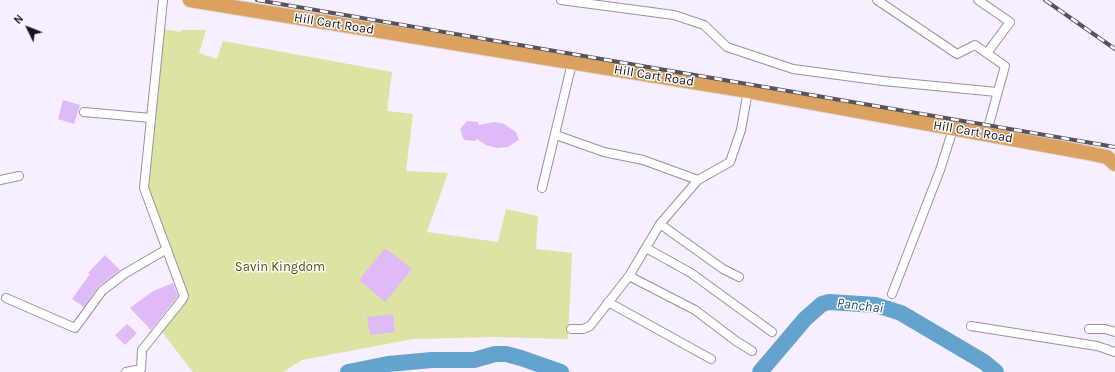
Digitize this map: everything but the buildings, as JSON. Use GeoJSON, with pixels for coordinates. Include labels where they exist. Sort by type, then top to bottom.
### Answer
{"type":"FeatureCollection","features":[{"type":"Feature","properties":{"kind":"highway","name":"Hill Cart Road"},"geometry":{"type":"LineString","coordinates":[[190,0],[748,91],[1083,152],[1107,157],[1115,164]]}},
{"type":"Feature","properties":{"kind":"street"},"geometry":{"type":"LineString","coordinates":[[126,372],[141,369],[142,350],[184,298],[184,294],[144,188],[162,0]]}},
{"type":"Feature","properties":{"kind":"street"},"geometry":{"type":"LineString","coordinates":[[561,0],[674,15],[704,25],[727,47],[794,69],[883,81],[997,92]]}},
{"type":"Feature","properties":{"kind":"street"},"geometry":{"type":"LineString","coordinates":[[877,0],[957,54],[975,45],[1005,66],[986,135]]}},
{"type":"Feature","properties":{"kind":"street"},"geometry":{"type":"LineString","coordinates":[[978,0],[1010,22],[987,53]]}},
{"type":"Feature","properties":{"kind":"street"},"geometry":{"type":"LineString","coordinates":[[542,188],[556,135],[572,63]]}},
{"type":"Feature","properties":{"kind":"street"},"geometry":{"type":"LineString","coordinates":[[571,330],[590,326],[629,276],[660,224],[698,180],[730,162],[741,130],[748,91]]}},
{"type":"Feature","properties":{"kind":"street"},"geometry":{"type":"LineString","coordinates":[[84,112],[151,118]]}},
{"type":"Feature","properties":{"kind":"street"},"geometry":{"type":"LineString","coordinates":[[892,294],[940,170],[953,129]]}},
{"type":"Feature","properties":{"kind":"street"},"geometry":{"type":"LineString","coordinates":[[556,135],[604,152],[643,160],[698,180]]}},
{"type":"Feature","properties":{"kind":"street"},"geometry":{"type":"LineString","coordinates":[[0,180],[19,176]]}},
{"type":"Feature","properties":{"kind":"street"},"geometry":{"type":"LineString","coordinates":[[660,224],[723,268],[739,277]]}},
{"type":"Feature","properties":{"kind":"street"},"geometry":{"type":"LineString","coordinates":[[646,248],[691,273],[772,332]]}},
{"type":"Feature","properties":{"kind":"street"},"geometry":{"type":"LineString","coordinates":[[6,298],[75,328],[102,291],[124,274],[167,249]]}},
{"type":"Feature","properties":{"kind":"street"},"geometry":{"type":"LineString","coordinates":[[629,276],[694,310],[752,351]]}},
{"type":"Feature","properties":{"kind":"street"},"geometry":{"type":"LineString","coordinates":[[608,302],[711,359]]}},
{"type":"Feature","properties":{"kind":"street"},"geometry":{"type":"LineString","coordinates":[[971,326],[1097,346],[1115,352]]}},
{"type":"Feature","properties":{"kind":"street"},"geometry":{"type":"LineString","coordinates":[[1089,329],[1106,329],[1115,332]]}},
{"type":"Feature","properties":{"kind":"green space","name":"Savin Kingdom"},"geometry":{"type":"Polygon","coordinates":[[[163,29],[180,32],[181,30],[206,30],[199,53],[217,59],[223,41],[392,72],[387,111],[413,114],[406,171],[448,173],[427,232],[498,242],[506,209],[538,216],[536,249],[572,253],[568,339],[495,337],[413,339],[302,360],[283,372],[193,372],[162,332],[163,327],[188,297],[146,189],[163,29]]]}},
{"type":"Feature","properties":{"kind":"waterway","name":"Panchai"},"geometry":{"type":"LineString","coordinates":[[760,372],[805,319],[822,304],[829,302],[876,305],[901,313],[984,362],[996,372]]}},
{"type":"Feature","properties":{"kind":"waterway","name":"Panchai"},"geometry":{"type":"LineString","coordinates":[[348,372],[388,364],[432,360],[474,360],[495,354],[506,354],[521,358],[561,372]]}},
{"type":"Feature","properties":{"kind":"railway"},"geometry":{"type":"LineString","coordinates":[[257,0],[1115,147]]}},
{"type":"Feature","properties":{"kind":"railway"},"geometry":{"type":"LineString","coordinates":[[1045,0],[1115,49]]}}]}
